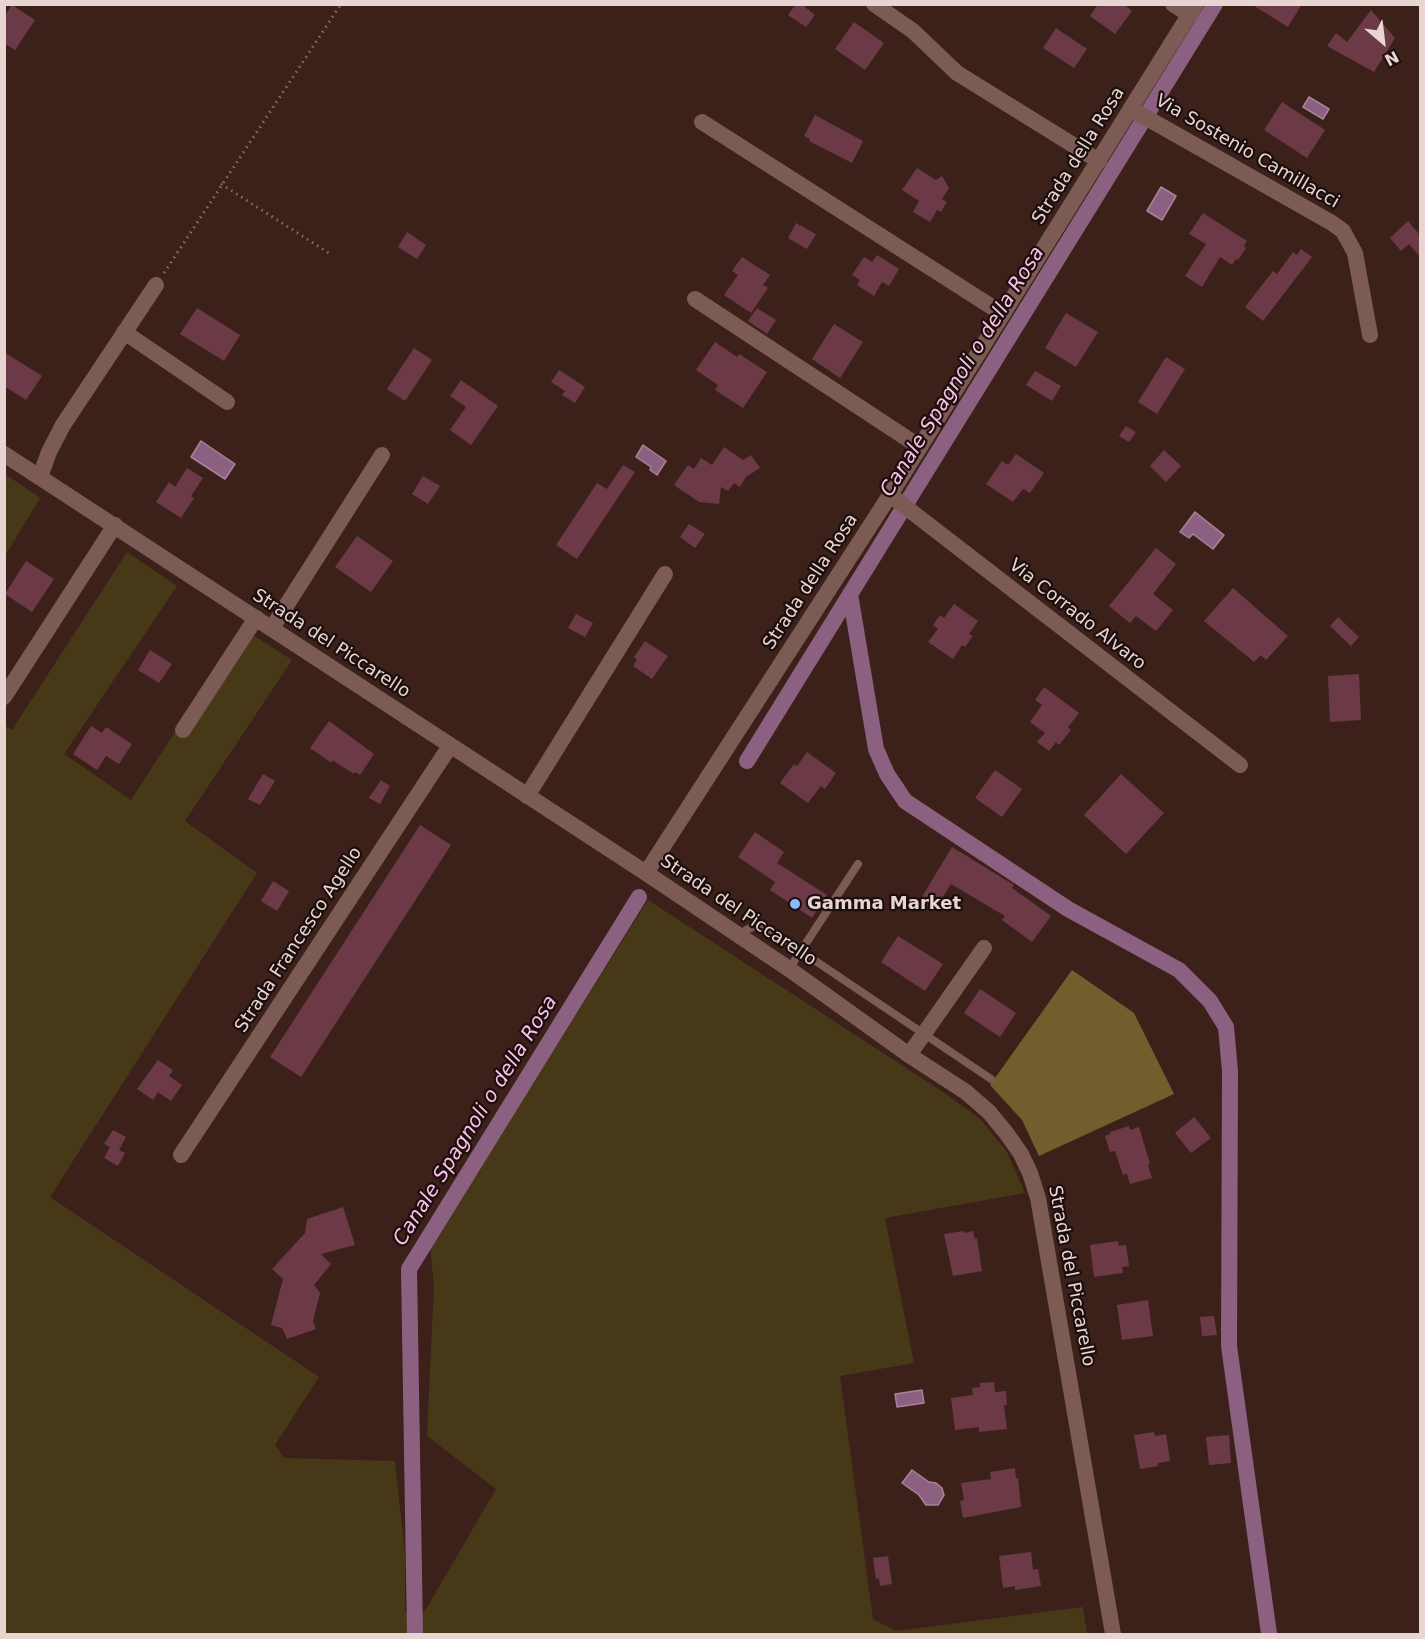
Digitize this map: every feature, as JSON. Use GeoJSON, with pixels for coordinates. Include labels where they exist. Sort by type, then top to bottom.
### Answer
{"type":"FeatureCollection","features":[{"type":"Feature","properties":{"kind":"street"},"geometry":{"type":"LineString","coordinates":[[874,4],[913,31],[951,68],[1099,161]]}},
{"type":"Feature","properties":{"kind":"street"},"geometry":{"type":"LineString","coordinates":[[1173,4],[1193,10]]}},
{"type":"Feature","properties":{"kind":"street","name":"Strada della Rosa"},"geometry":{"type":"LineString","coordinates":[[646,873],[890,495],[1193,10]]}},
{"type":"Feature","properties":{"kind":"street","name":"Via Sostenio Camillacci"},"geometry":{"type":"LineString","coordinates":[[1131,109],[1332,223],[1342,231],[1355,252],[1370,335]]}},
{"type":"Feature","properties":{"kind":"street"},"geometry":{"type":"LineString","coordinates":[[702,122],[1003,314]]}},
{"type":"Feature","properties":{"kind":"street"},"geometry":{"type":"LineString","coordinates":[[40,477],[49,452],[63,425],[156,285]]}},
{"type":"Feature","properties":{"kind":"street"},"geometry":{"type":"LineString","coordinates":[[696,299],[920,447]]}},
{"type":"Feature","properties":{"kind":"street"},"geometry":{"type":"LineString","coordinates":[[124,332],[227,402]]}},
{"type":"Feature","properties":{"kind":"street","name":"Strada del Piccarello"},"geometry":{"type":"LineString","coordinates":[[4,454],[741,936],[909,1055],[966,1092],[989,1112],[1017,1147],[1033,1181],[1043,1218],[1113,1635]]}},
{"type":"Feature","properties":{"kind":"street"},"geometry":{"type":"LineString","coordinates":[[272,628],[382,455]]}},
{"type":"Feature","properties":{"kind":"street","name":"Via Corrado Alvaro"},"geometry":{"type":"LineString","coordinates":[[890,495],[1240,765]]}},
{"type":"Feature","properties":{"kind":"street"},"geometry":{"type":"LineString","coordinates":[[4,697],[115,525]]}},
{"type":"Feature","properties":{"kind":"street"},"geometry":{"type":"LineString","coordinates":[[527,795],[665,574]]}},
{"type":"Feature","properties":{"kind":"street"},"geometry":{"type":"LineString","coordinates":[[183,730],[256,618]]}},
{"type":"Feature","properties":{"kind":"street","name":"Strada Francesco Agello"},"geometry":{"type":"LineString","coordinates":[[181,1155],[450,746]]}},
{"type":"Feature","properties":{"kind":"street"},"geometry":{"type":"LineString","coordinates":[[909,1055],[984,948]]}},
{"type":"Feature","properties":{"kind":"lane"},"geometry":{"type":"LineString","coordinates":[[789,969],[858,864]]}},
{"type":"Feature","properties":{"kind":"lane"},"geometry":{"type":"LineString","coordinates":[[741,936],[750,927],[764,927],[991,1079]]}},
{"type":"Feature","properties":{"kind":"path"},"geometry":{"type":"LineString","coordinates":[[156,285],[341,4]]}},
{"type":"Feature","properties":{"kind":"path"},"geometry":{"type":"LineString","coordinates":[[221,184],[332,255]]}},
{"type":"Feature","properties":{"kind":"shaded area"},"geometry":{"type":"Polygon","coordinates":[[[1309,97],[1329,109],[1323,119],[1303,107],[1309,97]]]}},
{"type":"Feature","properties":{"kind":"shaded area"},"geometry":{"type":"Polygon","coordinates":[[[1161,187],[1176,196],[1162,220],[1147,211],[1161,187]]]}},
{"type":"Feature","properties":{"kind":"shaded area"},"geometry":{"type":"Polygon","coordinates":[[[201,441],[235,464],[225,479],[191,457],[201,441]]]}},
{"type":"Feature","properties":{"kind":"shaded area"},"geometry":{"type":"Polygon","coordinates":[[[643,445],[666,461],[657,475],[650,470],[651,467],[636,457],[643,445]]]}},
{"type":"Feature","properties":{"kind":"shaded area"},"geometry":{"type":"Polygon","coordinates":[[[5,474],[40,498],[5,556],[5,474]]]}},
{"type":"Feature","properties":{"kind":"shaded area"},"geometry":{"type":"Polygon","coordinates":[[[1195,512],[1224,535],[1213,549],[1193,534],[1189,538],[1180,532],[1195,512]]]}},
{"type":"Feature","properties":{"kind":"shaded area"},"geometry":{"type":"Polygon","coordinates":[[[127,552],[177,586],[64,754],[131,800],[242,628],[292,660],[185,821],[257,873],[50,1197],[319,1377],[275,1445],[284,1458],[395,1461],[405,1554],[405,1612],[425,1611],[496,1489],[427,1436],[434,1285],[430,1247],[648,900],[946,1094],[980,1119],[1007,1152],[1025,1193],[885,1218],[914,1363],[840,1376],[873,1619],[896,1631],[1083,1607],[1087,1634],[5,1634],[4,725],[12,730],[127,552]]]}},
{"type":"Feature","properties":{"kind":"shaded area"},"geometry":{"type":"Polygon","coordinates":[[[1072,970],[1134,1013],[1174,1094],[1039,1156],[1022,1120],[990,1085],[1072,970]]]}},
{"type":"Feature","properties":{"kind":"shaded area"},"geometry":{"type":"Polygon","coordinates":[[[922,1390],[924,1403],[897,1407],[895,1394],[922,1390]]]}},
{"type":"Feature","properties":{"kind":"shaded area"},"geometry":{"type":"Polygon","coordinates":[[[912,1470],[942,1488],[944,1495],[938,1505],[926,1505],[919,1495],[902,1483],[912,1470]]]}},
{"type":"Feature","properties":{"kind":"building"},"geometry":{"type":"Polygon","coordinates":[[[796,4],[801,4],[815,15],[806,27],[788,15],[796,4]]]}},
{"type":"Feature","properties":{"kind":"building"},"geometry":{"type":"Polygon","coordinates":[[[1098,4],[1123,4],[1132,11],[1115,34],[1090,16],[1098,4]]]}},
{"type":"Feature","properties":{"kind":"building"},"geometry":{"type":"Polygon","coordinates":[[[1251,4],[1302,4],[1288,27],[1251,4]]]}},
{"type":"Feature","properties":{"kind":"building"},"geometry":{"type":"Polygon","coordinates":[[[12,5],[35,20],[15,50],[4,43],[4,17],[12,5]]]}},
{"type":"Feature","properties":{"kind":"building"},"geometry":{"type":"Polygon","coordinates":[[[1371,10],[1395,38],[1374,72],[1327,46],[1336,33],[1347,42],[1371,10]]]}},
{"type":"Feature","properties":{"kind":"building"},"geometry":{"type":"Polygon","coordinates":[[[854,22],[884,43],[865,70],[835,49],[854,22]]]}},
{"type":"Feature","properties":{"kind":"building"},"geometry":{"type":"Polygon","coordinates":[[[1056,28],[1087,49],[1074,68],[1043,48],[1056,28]]]}},
{"type":"Feature","properties":{"kind":"building"},"geometry":{"type":"Polygon","coordinates":[[[1282,102],[1325,130],[1307,158],[1264,130],[1282,102]]]}},
{"type":"Feature","properties":{"kind":"building"},"geometry":{"type":"Polygon","coordinates":[[[815,115],[863,141],[852,163],[809,141],[810,139],[804,136],[815,115]]]}},
{"type":"Feature","properties":{"kind":"building"},"geometry":{"type":"Polygon","coordinates":[[[917,168],[936,180],[942,176],[949,188],[942,199],[947,202],[941,212],[937,210],[930,222],[913,212],[919,201],[902,190],[917,168]]]}},
{"type":"Feature","properties":{"kind":"building"},"geometry":{"type":"Polygon","coordinates":[[[1203,213],[1247,241],[1244,246],[1246,248],[1232,265],[1220,257],[1202,287],[1185,276],[1206,244],[1189,234],[1203,213]]]}},
{"type":"Feature","properties":{"kind":"building"},"geometry":{"type":"Polygon","coordinates":[[[1408,221],[1420,235],[1420,257],[1409,244],[1401,251],[1390,238],[1408,221]]]}},
{"type":"Feature","properties":{"kind":"building"},"geometry":{"type":"Polygon","coordinates":[[[796,223],[816,234],[807,249],[788,238],[796,223]]]}},
{"type":"Feature","properties":{"kind":"building"},"geometry":{"type":"Polygon","coordinates":[[[407,232],[426,245],[417,259],[398,247],[407,232]]]}},
{"type":"Feature","properties":{"kind":"building"},"geometry":{"type":"Polygon","coordinates":[[[1301,249],[1312,257],[1263,321],[1245,307],[1273,271],[1277,274],[1293,252],[1297,255],[1301,249]]]}},
{"type":"Feature","properties":{"kind":"building"},"geometry":{"type":"Polygon","coordinates":[[[877,255],[899,269],[889,286],[882,282],[874,296],[857,285],[860,280],[852,275],[864,257],[872,262],[877,255]]]}},
{"type":"Feature","properties":{"kind":"building"},"geometry":{"type":"Polygon","coordinates":[[[742,257],[770,275],[763,285],[768,288],[751,313],[724,295],[738,275],[732,271],[742,257]]]}},
{"type":"Feature","properties":{"kind":"building"},"geometry":{"type":"Polygon","coordinates":[[[197,308],[240,335],[224,361],[180,334],[197,308]]]}},
{"type":"Feature","properties":{"kind":"building"},"geometry":{"type":"Polygon","coordinates":[[[757,308],[776,320],[767,334],[748,321],[757,308]]]}},
{"type":"Feature","properties":{"kind":"building"},"geometry":{"type":"Polygon","coordinates":[[[1066,313],[1098,332],[1076,367],[1045,348],[1066,313]]]}},
{"type":"Feature","properties":{"kind":"building"},"geometry":{"type":"Polygon","coordinates":[[[834,324],[863,342],[840,378],[812,359],[834,324]]]}},
{"type":"Feature","properties":{"kind":"building"},"geometry":{"type":"Polygon","coordinates":[[[715,342],[737,357],[739,354],[767,372],[743,408],[715,390],[718,385],[696,370],[715,342]]]}},
{"type":"Feature","properties":{"kind":"building"},"geometry":{"type":"Polygon","coordinates":[[[414,348],[432,360],[405,401],[387,389],[414,348]]]}},
{"type":"Feature","properties":{"kind":"building"},"geometry":{"type":"Polygon","coordinates":[[[4,352],[42,376],[26,400],[4,386],[4,352]]]}},
{"type":"Feature","properties":{"kind":"building"},"geometry":{"type":"Polygon","coordinates":[[[1166,357],[1185,369],[1157,414],[1138,402],[1166,357]]]}},
{"type":"Feature","properties":{"kind":"building"},"geometry":{"type":"Polygon","coordinates":[[[559,370],[585,387],[575,403],[562,395],[565,391],[551,382],[559,370]]]}},
{"type":"Feature","properties":{"kind":"building"},"geometry":{"type":"Polygon","coordinates":[[[1035,371],[1061,386],[1052,401],[1026,385],[1035,371]]]}},
{"type":"Feature","properties":{"kind":"building"},"geometry":{"type":"Polygon","coordinates":[[[461,380],[498,406],[471,445],[450,430],[466,407],[450,396],[461,380]]]}},
{"type":"Feature","properties":{"kind":"building"},"geometry":{"type":"Polygon","coordinates":[[[1126,426],[1136,432],[1129,442],[1119,436],[1126,426]]]}},
{"type":"Feature","properties":{"kind":"building"},"geometry":{"type":"Polygon","coordinates":[[[724,447],[743,460],[751,455],[760,468],[746,477],[740,487],[734,483],[728,491],[721,487],[719,504],[699,502],[674,485],[688,465],[694,469],[701,458],[712,465],[724,447]]]}},
{"type":"Feature","properties":{"kind":"building"},"geometry":{"type":"Polygon","coordinates":[[[1164,450],[1181,466],[1166,482],[1150,466],[1164,450]]]}},
{"type":"Feature","properties":{"kind":"building"},"geometry":{"type":"Polygon","coordinates":[[[1016,454],[1044,473],[1030,493],[1023,489],[1013,502],[986,484],[1002,461],[1008,465],[1016,454]]]}},
{"type":"Feature","properties":{"kind":"building"},"geometry":{"type":"Polygon","coordinates":[[[623,465],[635,472],[577,559],[556,545],[597,483],[607,489],[623,465]]]}},
{"type":"Feature","properties":{"kind":"building"},"geometry":{"type":"Polygon","coordinates":[[[187,468],[203,478],[191,496],[194,498],[181,518],[156,502],[169,482],[175,487],[187,468]]]}},
{"type":"Feature","properties":{"kind":"building"},"geometry":{"type":"Polygon","coordinates":[[[423,476],[440,486],[428,504],[412,494],[423,476]]]}},
{"type":"Feature","properties":{"kind":"building"},"geometry":{"type":"Polygon","coordinates":[[[689,524],[705,534],[695,548],[680,537],[689,524]]]}},
{"type":"Feature","properties":{"kind":"building"},"geometry":{"type":"Polygon","coordinates":[[[357,536],[393,561],[371,592],[335,567],[357,536]]]}},
{"type":"Feature","properties":{"kind":"building"},"geometry":{"type":"Polygon","coordinates":[[[1156,548],[1176,564],[1153,594],[1173,610],[1156,631],[1136,616],[1130,623],[1109,606],[1156,548]]]}},
{"type":"Feature","properties":{"kind":"building"},"geometry":{"type":"Polygon","coordinates":[[[26,561],[54,579],[32,612],[5,594],[26,561]]]}},
{"type":"Feature","properties":{"kind":"building"},"geometry":{"type":"Polygon","coordinates":[[[1233,588],[1288,636],[1266,660],[1261,655],[1254,662],[1204,621],[1233,588]]]}},
{"type":"Feature","properties":{"kind":"building"},"geometry":{"type":"Polygon","coordinates":[[[954,604],[978,621],[969,634],[973,636],[965,647],[962,645],[953,659],[928,642],[938,629],[933,625],[940,615],[944,618],[954,604]]]}},
{"type":"Feature","properties":{"kind":"building"},"geometry":{"type":"Polygon","coordinates":[[[576,614],[593,623],[585,637],[568,628],[576,614]]]}},
{"type":"Feature","properties":{"kind":"building"},"geometry":{"type":"Polygon","coordinates":[[[1338,617],[1359,637],[1351,646],[1330,626],[1338,617]]]}},
{"type":"Feature","properties":{"kind":"building"},"geometry":{"type":"Polygon","coordinates":[[[645,641],[668,656],[652,679],[633,666],[637,660],[634,657],[645,641]]]}},
{"type":"Feature","properties":{"kind":"building"},"geometry":{"type":"Polygon","coordinates":[[[150,650],[172,664],[159,683],[138,670],[150,650]]]}},
{"type":"Feature","properties":{"kind":"building"},"geometry":{"type":"Polygon","coordinates":[[[1359,674],[1361,720],[1330,722],[1328,676],[1359,674]]]}},
{"type":"Feature","properties":{"kind":"building"},"geometry":{"type":"Polygon","coordinates":[[[1044,687],[1079,713],[1068,727],[1071,730],[1059,745],[1056,742],[1049,751],[1037,742],[1045,733],[1030,722],[1042,705],[1035,700],[1044,687]]]}},
{"type":"Feature","properties":{"kind":"building"},"geometry":{"type":"Polygon","coordinates":[[[329,721],[374,754],[360,775],[355,772],[354,774],[332,760],[332,763],[310,748],[329,721]]]}},
{"type":"Feature","properties":{"kind":"building"},"geometry":{"type":"Polygon","coordinates":[[[91,726],[102,733],[106,727],[132,744],[119,764],[106,756],[97,770],[73,754],[91,726]]]}},
{"type":"Feature","properties":{"kind":"building"},"geometry":{"type":"Polygon","coordinates":[[[807,752],[836,773],[825,789],[821,786],[808,803],[780,783],[794,764],[797,766],[807,752]]]}},
{"type":"Feature","properties":{"kind":"building"},"geometry":{"type":"Polygon","coordinates":[[[995,770],[1022,789],[1002,817],[975,798],[995,770]]]}},
{"type":"Feature","properties":{"kind":"building"},"geometry":{"type":"Polygon","coordinates":[[[263,774],[275,781],[260,805],[248,799],[263,774]]]}},
{"type":"Feature","properties":{"kind":"building"},"geometry":{"type":"Polygon","coordinates":[[[1121,774],[1164,813],[1126,854],[1084,815],[1121,774]]]}},
{"type":"Feature","properties":{"kind":"building"},"geometry":{"type":"Polygon","coordinates":[[[381,780],[390,786],[380,804],[369,798],[381,780]]]}},
{"type":"Feature","properties":{"kind":"building"},"geometry":{"type":"Polygon","coordinates":[[[420,825],[451,845],[301,1077],[270,1057],[420,825]]]}},
{"type":"Feature","properties":{"kind":"building"},"geometry":{"type":"Polygon","coordinates":[[[755,832],[784,852],[777,863],[827,895],[812,918],[770,890],[775,882],[738,857],[755,832]]]}},
{"type":"Feature","properties":{"kind":"building"},"geometry":{"type":"Polygon","coordinates":[[[952,847],[1014,885],[1012,888],[1051,916],[1032,942],[1002,920],[1005,916],[951,884],[935,909],[920,900],[952,847]]]}},
{"type":"Feature","properties":{"kind":"building"},"geometry":{"type":"Polygon","coordinates":[[[273,881],[289,891],[277,911],[261,901],[273,881]]]}},
{"type":"Feature","properties":{"kind":"building"},"geometry":{"type":"Polygon","coordinates":[[[898,936],[943,964],[925,991],[881,962],[898,936]]]}},
{"type":"Feature","properties":{"kind":"building"},"geometry":{"type":"Polygon","coordinates":[[[980,989],[1016,1013],[1000,1037],[964,1013],[980,989]]]}},
{"type":"Feature","properties":{"kind":"building"},"geometry":{"type":"Polygon","coordinates":[[[158,1060],[173,1070],[169,1076],[182,1085],[171,1101],[158,1092],[153,1100],[137,1089],[158,1060]]]}},
{"type":"Feature","properties":{"kind":"building"},"geometry":{"type":"Polygon","coordinates":[[[1194,1117],[1211,1138],[1191,1153],[1175,1133],[1194,1117]]]}},
{"type":"Feature","properties":{"kind":"building"},"geometry":{"type":"Polygon","coordinates":[[[1129,1126],[1130,1130],[1139,1127],[1152,1178],[1130,1184],[1127,1174],[1123,1175],[1115,1151],[1110,1152],[1105,1136],[1129,1126]]]}},
{"type":"Feature","properties":{"kind":"building"},"geometry":{"type":"Polygon","coordinates":[[[113,1130],[126,1137],[119,1150],[125,1153],[118,1166],[104,1158],[110,1147],[104,1144],[113,1130]]]}},
{"type":"Feature","properties":{"kind":"building"},"geometry":{"type":"Polygon","coordinates":[[[343,1207],[355,1245],[321,1254],[331,1264],[314,1285],[320,1293],[313,1321],[316,1329],[287,1339],[282,1328],[271,1325],[283,1279],[272,1269],[305,1233],[307,1219],[343,1207]]]}},
{"type":"Feature","properties":{"kind":"building"},"geometry":{"type":"Polygon","coordinates":[[[964,1231],[964,1233],[973,1231],[975,1239],[977,1238],[982,1271],[953,1276],[944,1234],[964,1231]]]}},
{"type":"Feature","properties":{"kind":"building"},"geometry":{"type":"Polygon","coordinates":[[[1118,1241],[1119,1246],[1126,1245],[1129,1266],[1122,1267],[1123,1273],[1094,1277],[1090,1245],[1118,1241]]]}},
{"type":"Feature","properties":{"kind":"building"},"geometry":{"type":"Polygon","coordinates":[[[1148,1300],[1153,1336],[1122,1340],[1117,1305],[1148,1300]]]}},
{"type":"Feature","properties":{"kind":"building"},"geometry":{"type":"Polygon","coordinates":[[[1214,1316],[1217,1335],[1202,1336],[1200,1317],[1214,1316]]]}},
{"type":"Feature","properties":{"kind":"building"},"geometry":{"type":"Polygon","coordinates":[[[994,1382],[995,1392],[1006,1391],[1007,1405],[1004,1405],[1007,1429],[979,1432],[979,1427],[955,1430],[951,1398],[973,1395],[972,1388],[980,1387],[980,1383],[994,1382]]]}},
{"type":"Feature","properties":{"kind":"building"},"geometry":{"type":"Polygon","coordinates":[[[1154,1432],[1155,1436],[1166,1434],[1170,1461],[1140,1469],[1134,1435],[1154,1432]]]}},
{"type":"Feature","properties":{"kind":"building"},"geometry":{"type":"Polygon","coordinates":[[[1229,1435],[1231,1463],[1209,1465],[1206,1437],[1229,1435]]]}},
{"type":"Feature","properties":{"kind":"building"},"geometry":{"type":"Polygon","coordinates":[[[1015,1468],[1021,1507],[963,1518],[960,1501],[964,1500],[961,1483],[991,1479],[990,1472],[1015,1468]]]}},
{"type":"Feature","properties":{"kind":"building"},"geometry":{"type":"Polygon","coordinates":[[[1031,1552],[1033,1570],[1038,1569],[1041,1586],[1015,1590],[1015,1586],[1003,1588],[999,1556],[1031,1552]]]}},
{"type":"Feature","properties":{"kind":"building"},"geometry":{"type":"Polygon","coordinates":[[[888,1556],[892,1584],[880,1586],[879,1578],[876,1579],[873,1558],[888,1556]]]}},
{"type":"Feature","properties":{"kind":"waterway","name":"Canale Spagnoli o della Rosa"},"geometry":{"type":"LineString","coordinates":[[747,761],[1215,4]]}},
{"type":"Feature","properties":{"kind":"waterway"},"geometry":{"type":"LineString","coordinates":[[850,594],[876,749],[887,774],[905,801],[1068,909],[1179,970],[1210,1001],[1226,1027],[1230,1071],[1229,1346],[1269,1634]]}},
{"type":"Feature","properties":{"kind":"waterway","name":"Canale Spagnoli o della Rosa"},"geometry":{"type":"LineString","coordinates":[[415,1634],[409,1269],[639,897]]}},
{"type":"Feature","properties":{"kind":"place","name":"Gamma Market"},"geometry":{"type":"Point","coordinates":[795,904]}}]}
